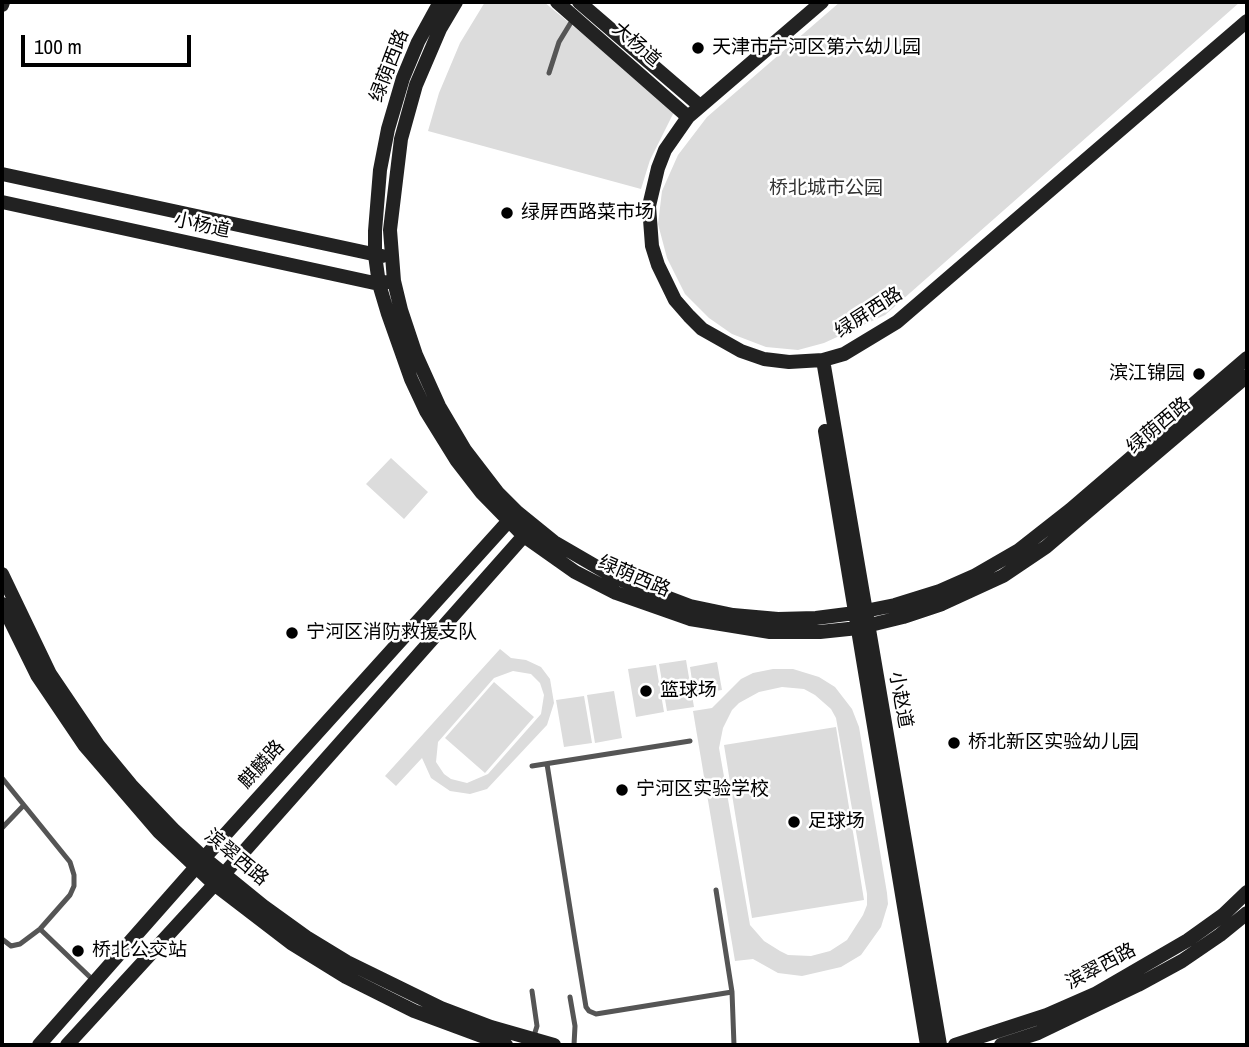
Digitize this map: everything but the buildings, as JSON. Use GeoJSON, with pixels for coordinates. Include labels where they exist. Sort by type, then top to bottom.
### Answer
{"type":"FeatureCollection","features":[{"type":"Feature","properties":{"kind":"main road","name":"绿荫西路"},"geometry":{"type":"LineString","coordinates":[[440,2],[408,66],[388,129],[378,198],[376,256],[379,284],[402,357],[426,411],[457,461],[512,517],[598,585],[641,604],[690,619],[770,632],[820,632],[862,620],[940,591],[974,576],[1019,550],[1070,510],[1247,358]]}},
{"type":"Feature","properties":{"kind":"main road","name":"绿荫西路"},"geometry":{"type":"LineString","coordinates":[[456,2],[440,29],[416,85],[401,139],[391,211],[391,256],[394,281],[416,355],[439,406],[465,450],[498,493],[512,517]]}},
{"type":"Feature","properties":{"kind":"main road","name":"大杨道"},"geometry":{"type":"LineString","coordinates":[[557,2],[688,117]]}},
{"type":"Feature","properties":{"kind":"main road","name":"大杨道"},"geometry":{"type":"LineString","coordinates":[[579,2],[700,106]]}},
{"type":"Feature","properties":{"kind":"main road","name":"绿屏西路"},"geometry":{"type":"LineString","coordinates":[[822,2],[688,117],[665,150],[649,206],[652,246],[675,300],[702,329],[764,359],[789,362],[818,360],[844,354],[869,340],[925,300],[1247,21]]}},
{"type":"Feature","properties":{"kind":"main road","name":"小杨道"},"geometry":{"type":"LineString","coordinates":[[2,174],[376,256],[391,256]]}},
{"type":"Feature","properties":{"kind":"main road","name":"小杨道"},"geometry":{"type":"LineString","coordinates":[[2,202],[379,284],[394,281]]}},
{"type":"Feature","properties":{"kind":"main road","name":"小赵道"},"geometry":{"type":"LineString","coordinates":[[818,360],[862,620],[940,1045]]}},
{"type":"Feature","properties":{"kind":"main road","name":"绿荫西路"},"geometry":{"type":"LineString","coordinates":[[862,620],[942,604],[1020,566],[1247,376]]}},
{"type":"Feature","properties":{"kind":"main road","name":"麒麟路"},"geometry":{"type":"LineString","coordinates":[[39,1045],[512,517]]}},
{"type":"Feature","properties":{"kind":"main road"},"geometry":{"type":"LineString","coordinates":[[67,1045],[529,531]]}},
{"type":"Feature","properties":{"kind":"main road","name":"滨翠西路"},"geometry":{"type":"LineString","coordinates":[[2,574],[50,674],[98,745],[200,863]]}},
{"type":"Feature","properties":{"kind":"main road","name":"滨翠西路"},"geometry":{"type":"LineString","coordinates":[[2,604],[37,675],[85,746],[159,832],[200,863],[291,943],[346,977],[414,1011],[506,1045]]}},
{"type":"Feature","properties":{"kind":"main road","name":"小赵道"},"geometry":{"type":"LineString","coordinates":[[862,620],[927,1045]]}},
{"type":"Feature","properties":{"kind":"main road","name":"滨翠西路"},"geometry":{"type":"LineString","coordinates":[[219,879],[347,962],[441,1008],[532,1043],[554,1045]]}},
{"type":"Feature","properties":{"kind":"main road","name":"滨翠西路"},"geometry":{"type":"LineString","coordinates":[[955,1045],[1047,1015],[1095,994],[1188,940],[1223,915],[1247,892]]}},
{"type":"Feature","properties":{"kind":"main road","name":"滨翠西路"},"geometry":{"type":"LineString","coordinates":[[1000,1045],[1038,1033],[1138,985],[1191,954],[1247,912]]}},
{"type":"Feature","properties":{"kind":"lane"},"geometry":{"type":"LineString","coordinates":[[549,73],[559,42],[575,17]]}},
{"type":"Feature","properties":{"kind":"lane"},"geometry":{"type":"LineString","coordinates":[[532,766],[690,741]]}},
{"type":"Feature","properties":{"kind":"lane"},"geometry":{"type":"LineString","coordinates":[[547,764],[589,1011],[596,1014],[732,992]]}},
{"type":"Feature","properties":{"kind":"lane"},"geometry":{"type":"LineString","coordinates":[[2,778],[70,862],[74,875],[74,886],[70,895],[40,929],[20,944],[11,946],[2,939]]}},
{"type":"Feature","properties":{"kind":"lane"},"geometry":{"type":"LineString","coordinates":[[2,828],[23,806]]}},
{"type":"Feature","properties":{"kind":"lane"},"geometry":{"type":"LineString","coordinates":[[716,890],[732,992],[734,1045]]}},
{"type":"Feature","properties":{"kind":"lane"},"geometry":{"type":"LineString","coordinates":[[40,929],[96,982]]}},
{"type":"Feature","properties":{"kind":"lane"},"geometry":{"type":"LineString","coordinates":[[532,990],[537,1026],[532,1043]]}},
{"type":"Feature","properties":{"kind":"lane"},"geometry":{"type":"LineString","coordinates":[[570,997],[575,1045]]}},
{"type":"Feature","properties":{"kind":"green space"},"geometry":{"type":"Polygon","coordinates":[[[485,2],[544,2],[675,110],[650,160],[641,189],[428,131],[439,93],[460,43],[485,2]]]}},
{"type":"Feature","properties":{"kind":"green space","name":"桥北城市公园"},"geometry":{"type":"Polygon","coordinates":[[[840,2],[1240,2],[885,315],[824,343],[798,350],[766,347],[732,334],[709,318],[685,294],[667,258],[658,224],[662,191],[678,155],[707,117],[840,2]]]}},
{"type":"Feature","properties":{"kind":"green space"},"geometry":{"type":"Polygon","coordinates":[[[391,458],[428,492],[404,519],[366,484],[391,458]]]}},
{"type":"Feature","properties":{"kind":"green space"},"geometry":{"type":"Polygon","coordinates":[[[500,649],[511,658],[526,660],[541,667],[550,679],[554,703],[547,725],[487,789],[470,794],[450,791],[431,778],[422,758],[396,786],[385,776],[500,649]],[[513,671],[494,678],[438,742],[436,762],[444,774],[451,779],[467,783],[488,774],[541,714],[544,695],[540,683],[531,674],[513,671]]]}},
{"type":"Feature","properties":{"kind":"green space","name":"篮球场"},"geometry":{"type":"Polygon","coordinates":[[[686,660],[694,707],[667,711],[659,664],[686,660]]]}},
{"type":"Feature","properties":{"kind":"green space","name":"篮球场"},"geometry":{"type":"Polygon","coordinates":[[[717,662],[722,690],[694,694],[690,667],[717,662]]]}},
{"type":"Feature","properties":{"kind":"green space","name":"篮球场"},"geometry":{"type":"Polygon","coordinates":[[[656,665],[664,712],[636,717],[628,669],[656,665]]]}},
{"type":"Feature","properties":{"kind":"green space"},"geometry":{"type":"Polygon","coordinates":[[[793,669],[819,677],[835,687],[852,709],[859,727],[887,893],[888,904],[881,927],[861,955],[841,967],[802,976],[778,973],[753,959],[735,961],[693,711],[712,708],[741,679],[753,673],[793,669]],[[782,687],[759,692],[739,703],[732,710],[723,728],[719,748],[750,925],[764,941],[780,951],[788,955],[811,956],[830,951],[847,940],[863,915],[867,894],[836,718],[831,709],[804,689],[782,687]]]}},
{"type":"Feature","properties":{"kind":"green space"},"geometry":{"type":"Polygon","coordinates":[[[494,682],[534,717],[485,773],[445,738],[494,682]]]}},
{"type":"Feature","properties":{"kind":"green space","name":"篮球场"},"geometry":{"type":"Polygon","coordinates":[[[614,691],[622,738],[595,743],[587,695],[614,691]]]}},
{"type":"Feature","properties":{"kind":"green space"},"geometry":{"type":"Polygon","coordinates":[[[584,696],[592,743],[564,747],[556,700],[584,696]]]}},
{"type":"Feature","properties":{"kind":"green space","name":"足球场"},"geometry":{"type":"Polygon","coordinates":[[[836,727],[864,900],[752,918],[724,745],[836,727]]]}},
{"type":"Feature","properties":{"kind":"place","name":"天津市宁河区第六幼儿园"},"geometry":{"type":"Point","coordinates":[698,48]}},
{"type":"Feature","properties":{"kind":"place","name":"绿屏西路菜市场"},"geometry":{"type":"Point","coordinates":[507,213]}},
{"type":"Feature","properties":{"kind":"place","name":"滨江锦园"},"geometry":{"type":"Point","coordinates":[1199,374]}},
{"type":"Feature","properties":{"kind":"place","name":"宁河区消防救援支队"},"geometry":{"type":"Point","coordinates":[292,633]}},
{"type":"Feature","properties":{"kind":"place","name":"篮球场"},"geometry":{"type":"Point","coordinates":[646,691]}},
{"type":"Feature","properties":{"kind":"place","name":"桥北新区实验幼儿园"},"geometry":{"type":"Point","coordinates":[954,743]}},
{"type":"Feature","properties":{"kind":"place","name":"宁河区实验学校"},"geometry":{"type":"Point","coordinates":[622,790]}},
{"type":"Feature","properties":{"kind":"place","name":"足球场"},"geometry":{"type":"Point","coordinates":[794,822]}},
{"type":"Feature","properties":{"kind":"place","name":"桥北公交站"},"geometry":{"type":"Point","coordinates":[78,951]}}]}
